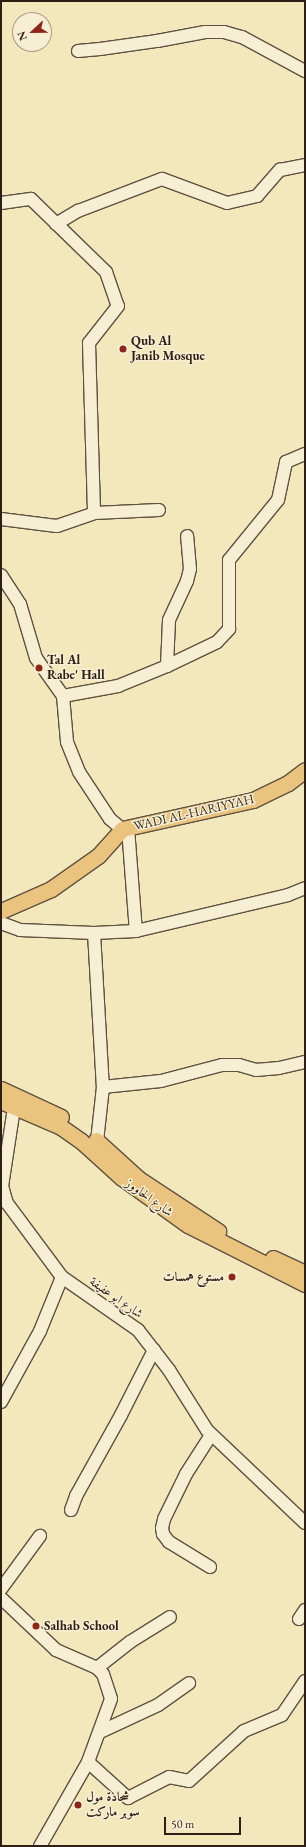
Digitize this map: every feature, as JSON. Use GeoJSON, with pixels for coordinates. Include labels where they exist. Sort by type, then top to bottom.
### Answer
{"type":"FeatureCollection","features":[{"type":"Feature","properties":{"kind":"main road","name":"WADI AL-HARIYYAH"},"geometry":{"type":"LineString","coordinates":[[125,828],[253,800],[288,783],[305,770]]}},
{"type":"Feature","properties":{"kind":"main road"},"geometry":{"type":"LineString","coordinates":[[1,910],[51,889],[98,856],[125,828]]}},
{"type":"Feature","properties":{"kind":"main road"},"geometry":{"type":"LineString","coordinates":[[1,1089],[69,1120],[97,1141],[139,1179],[215,1229],[260,1253],[305,1273]]}},
{"type":"Feature","properties":{"kind":"main road","name":"شارع الحاووز"},"geometry":{"type":"LineString","coordinates":[[7,1104],[61,1127],[81,1141],[122,1178],[188,1225],[305,1284]]}},
{"type":"Feature","properties":{"kind":"street"},"geometry":{"type":"LineString","coordinates":[[78,50],[107,48],[205,32],[224,32],[242,37],[305,70]]}},
{"type":"Feature","properties":{"kind":"street"},"geometry":{"type":"LineString","coordinates":[[56,224],[78,211],[162,179],[227,203],[242,200],[257,196],[280,170],[305,165]]}},
{"type":"Feature","properties":{"kind":"street"},"geometry":{"type":"LineString","coordinates":[[1,203],[32,199],[106,272],[118,306],[89,343],[94,513]]}},
{"type":"Feature","properties":{"kind":"street"},"geometry":{"type":"LineString","coordinates":[[1,575],[20,604],[36,658],[63,696],[118,686],[167,666],[217,642],[230,629],[229,560],[278,500],[286,462],[305,454]]}},
{"type":"Feature","properties":{"kind":"street"},"geometry":{"type":"LineString","coordinates":[[1,519],[57,526],[94,513],[159,510]]}},
{"type":"Feature","properties":{"kind":"street"},"geometry":{"type":"LineString","coordinates":[[167,666],[169,620],[187,581],[190,569],[187,536]]}},
{"type":"Feature","properties":{"kind":"street","name":"WADI AL-HARIYYAH"},"geometry":{"type":"LineString","coordinates":[[63,696],[67,742],[79,772],[110,819],[125,828]]}},
{"type":"Feature","properties":{"kind":"street"},"geometry":{"type":"LineString","coordinates":[[125,828],[136,932]]}},
{"type":"Feature","properties":{"kind":"street"},"geometry":{"type":"LineString","coordinates":[[1,923],[20,930],[94,933],[136,932],[288,895],[305,888]]}},
{"type":"Feature","properties":{"kind":"street"},"geometry":{"type":"LineString","coordinates":[[94,933],[103,1087],[97,1141]]}},
{"type":"Feature","properties":{"kind":"street"},"geometry":{"type":"LineString","coordinates":[[103,1087],[161,1082],[222,1065],[239,1065],[256,1070],[279,1068],[305,1062]]}},
{"type":"Feature","properties":{"kind":"street","name":"شارع ابو عفيفة"},"geometry":{"type":"LineString","coordinates":[[7,1104],[2,1180],[2,1192],[7,1203],[62,1277],[138,1330],[154,1350],[211,1435],[305,1523]]}},
{"type":"Feature","properties":{"kind":"street"},"geometry":{"type":"LineString","coordinates":[[1,1402],[40,1331],[62,1277]]}},
{"type":"Feature","properties":{"kind":"street"},"geometry":{"type":"LineString","coordinates":[[71,1510],[76,1496],[121,1415],[154,1350]]}},
{"type":"Feature","properties":{"kind":"street"},"geometry":{"type":"LineString","coordinates":[[210,1567],[171,1543],[165,1537],[162,1528],[164,1519],[186,1474],[211,1435]]}},
{"type":"Feature","properties":{"kind":"street"},"geometry":{"type":"LineString","coordinates":[[1,1589],[40,1536]]}},
{"type":"Feature","properties":{"kind":"street"},"geometry":{"type":"LineString","coordinates":[[1,1598],[56,1650],[97,1668],[103,1674],[110,1699],[100,1732],[88,1762],[40,1846]]}},
{"type":"Feature","properties":{"kind":"street"},"geometry":{"type":"LineString","coordinates":[[97,1668],[130,1642],[170,1617]]}},
{"type":"Feature","properties":{"kind":"street"},"geometry":{"type":"LineString","coordinates":[[88,1762],[128,1798],[169,1777],[189,1781],[244,1731],[282,1715],[305,1681]]}},
{"type":"Feature","properties":{"kind":"street"},"geometry":{"type":"LineString","coordinates":[[100,1732],[158,1704],[189,1683]]}},
{"type":"Feature","properties":{"kind":"place","name":"Qub Al Janib Mosque"},"geometry":{"type":"Point","coordinates":[123,349]}},
{"type":"Feature","properties":{"kind":"place","name":"Tal Al Rabe' Hall"},"geometry":{"type":"Point","coordinates":[39,668]}},
{"type":"Feature","properties":{"kind":"place","name":"مستوع همسات"},"geometry":{"type":"Point","coordinates":[232,1277]}},
{"type":"Feature","properties":{"kind":"place","name":"Salhab School"},"geometry":{"type":"Point","coordinates":[36,1626]}},
{"type":"Feature","properties":{"kind":"place","name":"شحادة مول سوبر ماركت"},"geometry":{"type":"Point","coordinates":[78,1805]}}]}
